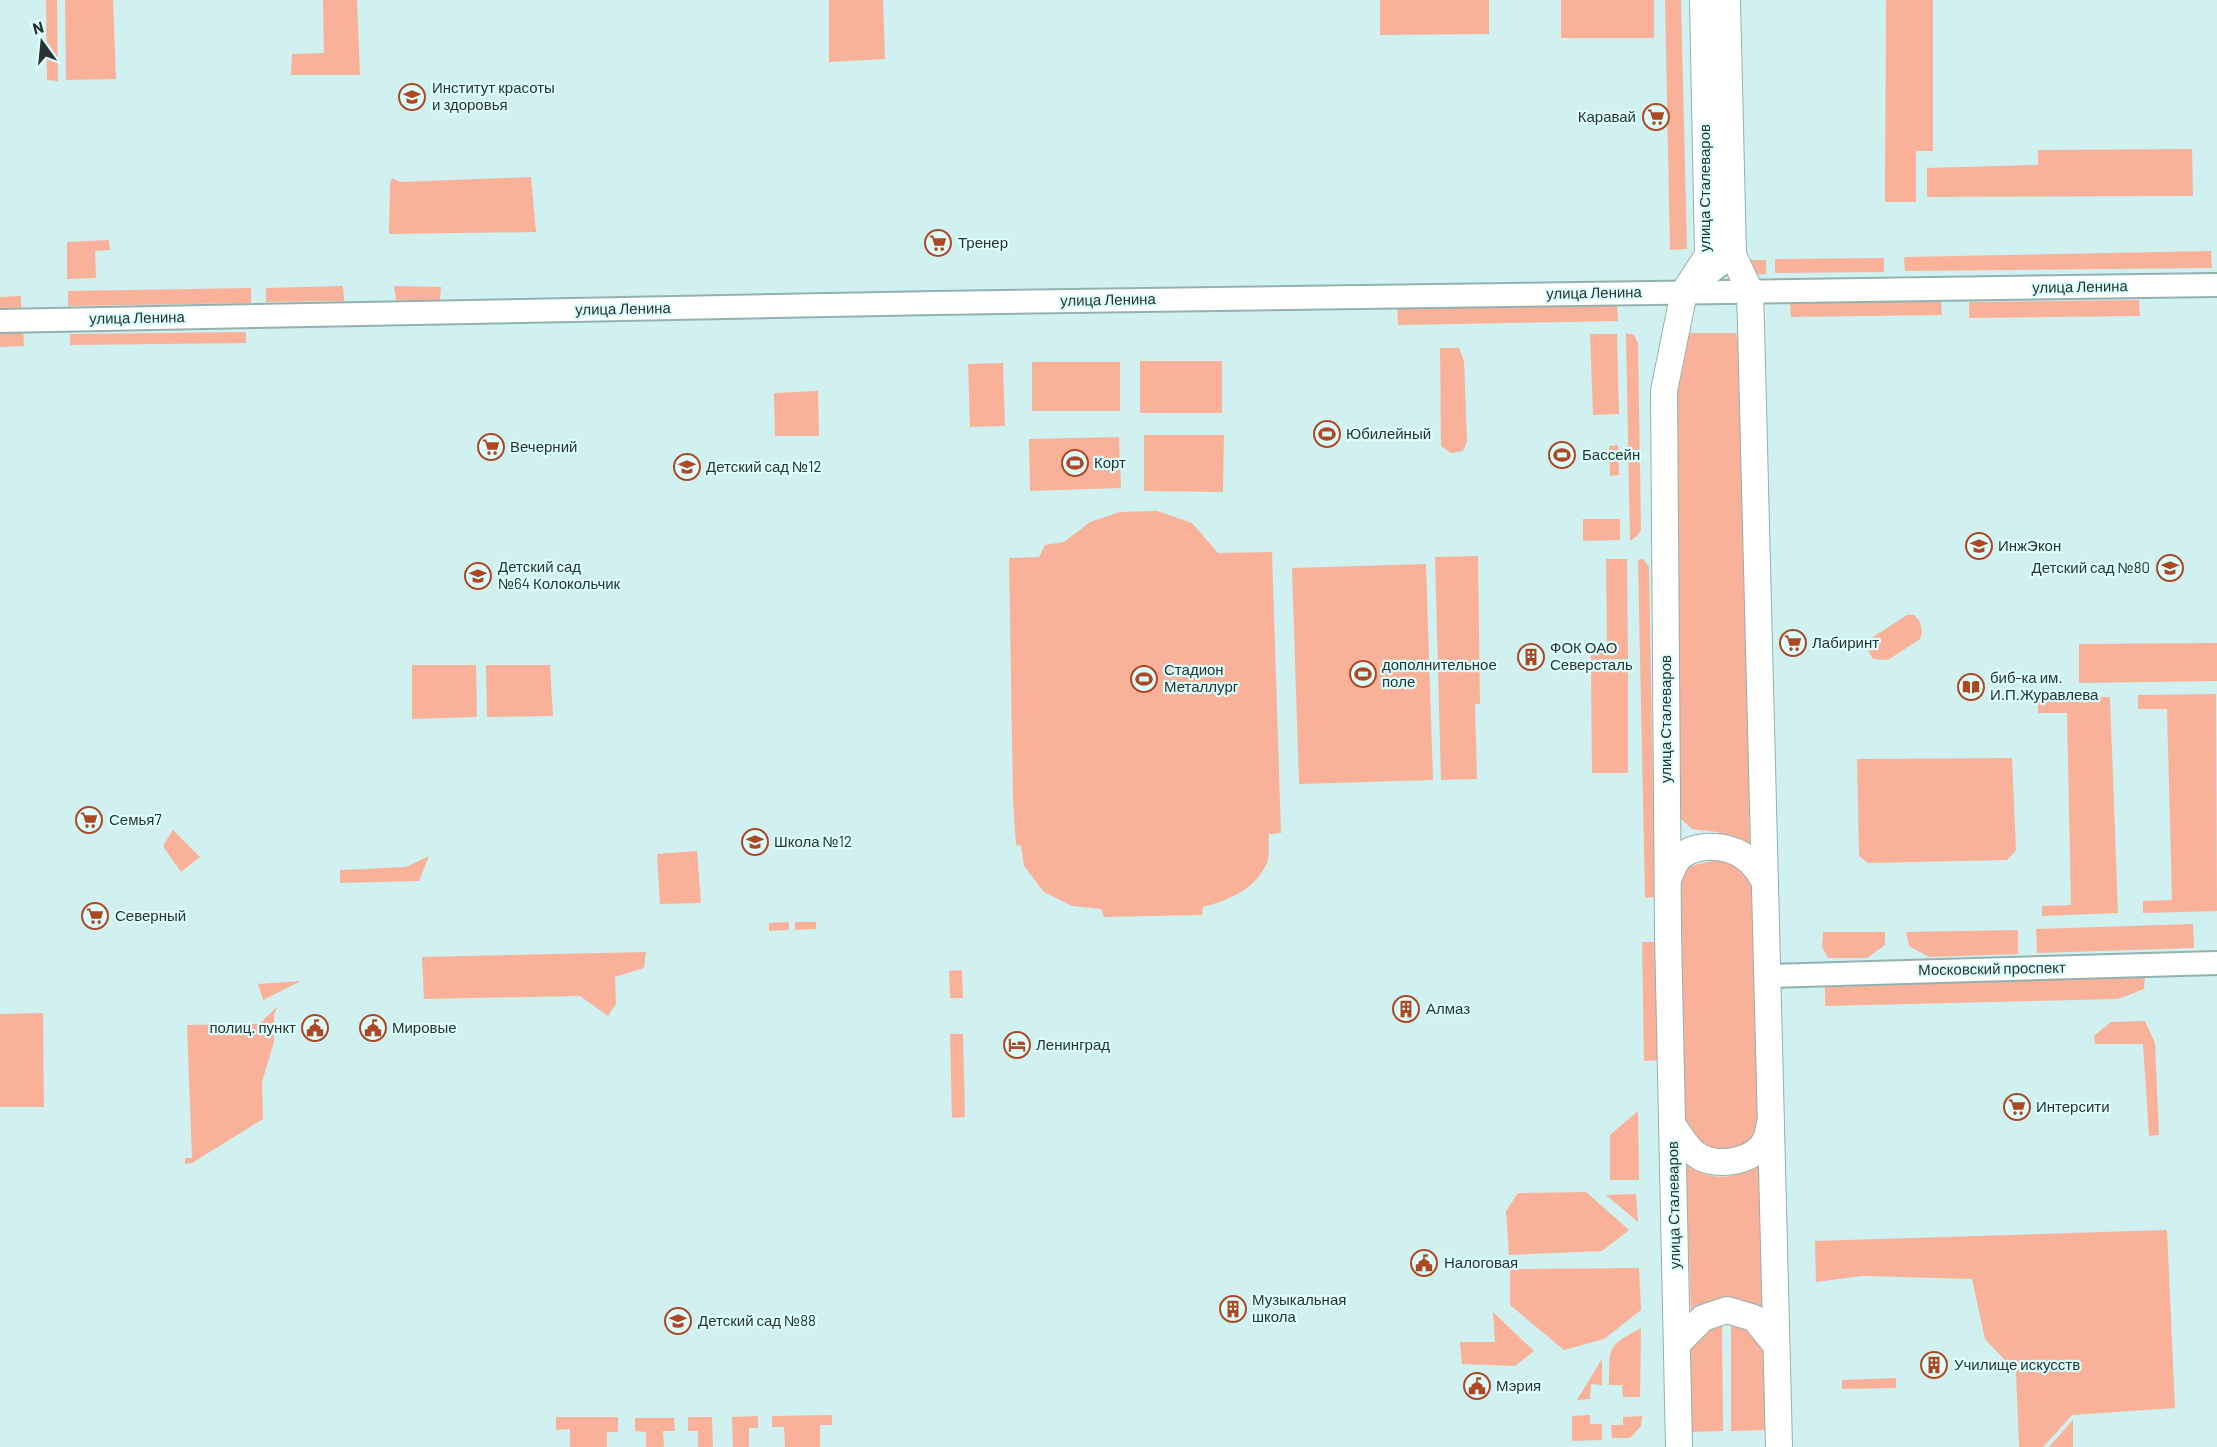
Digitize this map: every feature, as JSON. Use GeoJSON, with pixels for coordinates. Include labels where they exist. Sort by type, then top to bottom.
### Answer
{"type":"FeatureCollection","features":[{"type":"Feature","properties":{"kind":"main road","name":"улица Сталеваров"},"geometry":{"type":"LineString","coordinates":[[1679,1447],[1668,879],[1664,391],[1684,292],[1708,255],[1702,0]]}},
{"type":"Feature","properties":{"kind":"main road","name":"улица Сталеваров"},"geometry":{"type":"LineString","coordinates":[[1727,0],[1732,255],[1750,291],[1779,1447]]}},
{"type":"Feature","properties":{"kind":"main road"},"geometry":{"type":"LineString","coordinates":[[1668,879],[1679,858],[1694,848],[1717,846],[1736,850],[1745,856],[1759,870],[1765,883]]}},
{"type":"Feature","properties":{"kind":"main road"},"geometry":{"type":"LineString","coordinates":[[1672,1124],[1685,1144],[1700,1157],[1724,1163],[1739,1160],[1753,1153],[1766,1139],[1771,1120]]}},
{"type":"Feature","properties":{"kind":"main road"},"geometry":{"type":"LineString","coordinates":[[1677,1344],[1702,1317],[1727,1310],[1754,1318],[1776,1345]]}},
{"type":"Feature","properties":{"kind":"street"},"geometry":{"type":"LineString","coordinates":[[1684,292],[1732,255]]}},
{"type":"Feature","properties":{"kind":"street","name":"улица Ленина"},"geometry":{"type":"LineString","coordinates":[[0,321],[922,303],[2217,285]]}},
{"type":"Feature","properties":{"kind":"street","name":"Московский проспект"},"geometry":{"type":"LineString","coordinates":[[1767,976],[2217,963]]}},
{"type":"Feature","properties":{"kind":"shaded area"},"geometry":{"type":"Polygon","coordinates":[[[46,0],[57,0],[58,81],[47,80],[46,0]]]}},
{"type":"Feature","properties":{"kind":"shaded area"},"geometry":{"type":"Polygon","coordinates":[[[65,0],[113,0],[116,79],[66,80],[65,0]]]}},
{"type":"Feature","properties":{"kind":"shaded area"},"geometry":{"type":"Polygon","coordinates":[[[323,0],[357,0],[360,75],[291,75],[292,54],[324,53],[323,0]]]}},
{"type":"Feature","properties":{"kind":"shaded area"},"geometry":{"type":"Polygon","coordinates":[[[829,0],[883,0],[885,59],[829,62],[829,0]]]}},
{"type":"Feature","properties":{"kind":"shaded area"},"geometry":{"type":"Polygon","coordinates":[[[1380,0],[1489,0],[1489,34],[1380,35],[1380,0]]]}},
{"type":"Feature","properties":{"kind":"shaded area"},"geometry":{"type":"Polygon","coordinates":[[[1561,0],[1654,0],[1654,38],[1561,38],[1561,0]]]}},
{"type":"Feature","properties":{"kind":"shaded area"},"geometry":{"type":"Polygon","coordinates":[[[1665,0],[1681,0],[1687,249],[1670,250],[1665,0]]]}},
{"type":"Feature","properties":{"kind":"shaded area"},"geometry":{"type":"Polygon","coordinates":[[[1886,0],[1933,0],[1933,151],[1916,151],[1916,202],[1885,202],[1886,0]]]}},
{"type":"Feature","properties":{"kind":"shaded area"},"geometry":{"type":"Polygon","coordinates":[[[2192,149],[2193,196],[1927,197],[1927,168],[2038,165],[2038,150],[2192,149]]]}},
{"type":"Feature","properties":{"kind":"shaded area"},"geometry":{"type":"Polygon","coordinates":[[[531,177],[536,232],[389,234],[392,178],[400,182],[531,177]]]}},
{"type":"Feature","properties":{"kind":"shaded area"},"geometry":{"type":"Polygon","coordinates":[[[109,240],[110,250],[95,251],[96,278],[67,279],[67,242],[109,240]]]}},
{"type":"Feature","properties":{"kind":"shaded area"},"geometry":{"type":"Polygon","coordinates":[[[2211,251],[2212,268],[1905,271],[1904,257],[2211,251]]]}},
{"type":"Feature","properties":{"kind":"shaded area"},"geometry":{"type":"Polygon","coordinates":[[[1884,258],[1884,272],[1775,273],[1775,259],[1884,258]]]}},
{"type":"Feature","properties":{"kind":"shaded area"},"geometry":{"type":"Polygon","coordinates":[[[1741,260],[1766,260],[1766,274],[1751,275],[1741,260]]]}},
{"type":"Feature","properties":{"kind":"shaded area"},"geometry":{"type":"Polygon","coordinates":[[[343,286],[344,301],[266,302],[266,288],[343,286]]]}},
{"type":"Feature","properties":{"kind":"shaded area"},"geometry":{"type":"Polygon","coordinates":[[[394,286],[441,287],[440,301],[396,300],[394,286]]]}},
{"type":"Feature","properties":{"kind":"shaded area"},"geometry":{"type":"Polygon","coordinates":[[[251,288],[251,303],[68,306],[68,291],[251,288]]]}},
{"type":"Feature","properties":{"kind":"shaded area"},"geometry":{"type":"Polygon","coordinates":[[[21,296],[21,308],[0,308],[0,297],[21,296]]]}},
{"type":"Feature","properties":{"kind":"shaded area"},"geometry":{"type":"Polygon","coordinates":[[[2139,300],[2140,316],[1969,318],[1969,302],[2139,300]]]}},
{"type":"Feature","properties":{"kind":"shaded area"},"geometry":{"type":"Polygon","coordinates":[[[1617,301],[1618,321],[1398,325],[1397,303],[1617,301]]]}},
{"type":"Feature","properties":{"kind":"shaded area"},"geometry":{"type":"Polygon","coordinates":[[[1790,302],[1941,302],[1942,315],[1791,317],[1790,302]]]}},
{"type":"Feature","properties":{"kind":"shaded area"},"geometry":{"type":"Polygon","coordinates":[[[23,328],[24,346],[0,347],[0,329],[23,328]]]}},
{"type":"Feature","properties":{"kind":"shaded area"},"geometry":{"type":"Polygon","coordinates":[[[246,332],[246,343],[70,345],[70,334],[246,332]]]}},
{"type":"Feature","properties":{"kind":"shaded area"},"geometry":{"type":"Polygon","coordinates":[[[1626,333],[1634,335],[1638,343],[1641,530],[1630,541],[1626,333]]]}},
{"type":"Feature","properties":{"kind":"shaded area"},"geometry":{"type":"Polygon","coordinates":[[[1689,333],[1736,333],[1743,364],[1750,844],[1717,832],[1692,829],[1678,816],[1670,389],[1689,333]]]}},
{"type":"Feature","properties":{"kind":"shaded area"},"geometry":{"type":"Polygon","coordinates":[[[1590,334],[1617,334],[1619,414],[1593,415],[1590,334]]]}},
{"type":"Feature","properties":{"kind":"shaded area"},"geometry":{"type":"Polygon","coordinates":[[[1440,348],[1459,348],[1464,361],[1467,441],[1463,451],[1451,453],[1441,446],[1440,348]]]}},
{"type":"Feature","properties":{"kind":"shaded area","name":"Корт"},"geometry":{"type":"Polygon","coordinates":[[[1140,361],[1222,361],[1222,413],[1140,413],[1140,361]]]}},
{"type":"Feature","properties":{"kind":"shaded area","name":"Корт"},"geometry":{"type":"Polygon","coordinates":[[[1032,362],[1120,362],[1120,411],[1032,411],[1032,362]]]}},
{"type":"Feature","properties":{"kind":"shaded area"},"geometry":{"type":"Polygon","coordinates":[[[1003,363],[1005,426],[970,427],[968,364],[1003,363]]]}},
{"type":"Feature","properties":{"kind":"shaded area"},"geometry":{"type":"Polygon","coordinates":[[[818,391],[819,436],[775,436],[774,393],[818,391]]]}},
{"type":"Feature","properties":{"kind":"shaded area","name":"Корт"},"geometry":{"type":"Polygon","coordinates":[[[1144,435],[1224,435],[1223,492],[1144,491],[1144,435]]]}},
{"type":"Feature","properties":{"kind":"shaded area","name":"Корт"},"geometry":{"type":"Polygon","coordinates":[[[1119,437],[1121,488],[1030,491],[1029,439],[1119,437]]]}},
{"type":"Feature","properties":{"kind":"shaded area"},"geometry":{"type":"Polygon","coordinates":[[[1618,445],[1619,475],[1610,476],[1609,446],[1618,445]]]}},
{"type":"Feature","properties":{"kind":"shaded area","name":"Стадион Металлург"},"geometry":{"type":"Polygon","coordinates":[[[1157,511],[1192,523],[1218,553],[1272,552],[1281,833],[1269,834],[1267,863],[1256,880],[1240,893],[1203,907],[1202,915],[1104,917],[1101,909],[1072,906],[1044,892],[1024,866],[1021,846],[1016,845],[1013,800],[1009,558],[1039,557],[1045,545],[1064,542],[1090,522],[1120,512],[1157,511]]]}},
{"type":"Feature","properties":{"kind":"shaded area"},"geometry":{"type":"Polygon","coordinates":[[[1583,519],[1620,519],[1620,540],[1583,541],[1583,519]]]}},
{"type":"Feature","properties":{"kind":"shaded area"},"geometry":{"type":"Polygon","coordinates":[[[1478,556],[1480,704],[1475,704],[1477,779],[1441,780],[1435,557],[1478,556]]]}},
{"type":"Feature","properties":{"kind":"shaded area"},"geometry":{"type":"Polygon","coordinates":[[[1606,559],[1627,559],[1628,659],[1591,660],[1591,644],[1607,644],[1606,559]]]}},
{"type":"Feature","properties":{"kind":"shaded area"},"geometry":{"type":"Polygon","coordinates":[[[1643,559],[1649,567],[1655,897],[1645,898],[1638,560],[1643,559]]]}},
{"type":"Feature","properties":{"kind":"shaded area","name":"дополнительное поле"},"geometry":{"type":"Polygon","coordinates":[[[1426,564],[1433,780],[1299,784],[1292,568],[1426,564]]]}},
{"type":"Feature","properties":{"kind":"shaded area"},"geometry":{"type":"Polygon","coordinates":[[[1907,615],[1914,615],[1920,622],[1922,632],[1920,639],[1888,660],[1873,659],[1868,650],[1870,639],[1907,615]]]}},
{"type":"Feature","properties":{"kind":"shaded area"},"geometry":{"type":"Polygon","coordinates":[[[2217,643],[2217,681],[2079,683],[2079,644],[2217,643]]]}},
{"type":"Feature","properties":{"kind":"shaded area"},"geometry":{"type":"Polygon","coordinates":[[[412,665],[476,665],[477,717],[412,719],[412,665]]]}},
{"type":"Feature","properties":{"kind":"shaded area"},"geometry":{"type":"Polygon","coordinates":[[[486,665],[550,665],[553,716],[487,717],[486,665]]]}},
{"type":"Feature","properties":{"kind":"shaded area"},"geometry":{"type":"Polygon","coordinates":[[[1591,669],[1628,670],[1628,773],[1592,773],[1591,669]]]}},
{"type":"Feature","properties":{"kind":"shaded area"},"geometry":{"type":"Polygon","coordinates":[[[2216,694],[2217,911],[2143,913],[2143,901],[2172,900],[2167,709],[2138,709],[2138,695],[2216,694]]]}},
{"type":"Feature","properties":{"kind":"shaded area"},"geometry":{"type":"Polygon","coordinates":[[[2110,697],[2118,913],[2042,916],[2042,906],[2071,905],[2067,713],[2038,713],[2038,698],[2110,697]]]}},
{"type":"Feature","properties":{"kind":"shaded area"},"geometry":{"type":"Polygon","coordinates":[[[2012,758],[2016,850],[2007,860],[1868,863],[1859,856],[1857,759],[2012,758]]]}},
{"type":"Feature","properties":{"kind":"shaded area"},"geometry":{"type":"Polygon","coordinates":[[[173,830],[200,857],[181,872],[163,846],[173,830]]]}},
{"type":"Feature","properties":{"kind":"shaded area"},"geometry":{"type":"Polygon","coordinates":[[[697,851],[701,903],[660,904],[657,854],[697,851]]]}},
{"type":"Feature","properties":{"kind":"shaded area"},"geometry":{"type":"Polygon","coordinates":[[[429,856],[419,881],[340,883],[340,870],[406,867],[429,856]]]}},
{"type":"Feature","properties":{"kind":"shaded area"},"geometry":{"type":"Polygon","coordinates":[[[1717,860],[1731,863],[1742,869],[1757,891],[1763,1120],[1757,1135],[1746,1146],[1724,1153],[1708,1149],[1682,1124],[1677,879],[1690,866],[1717,860]]]}},
{"type":"Feature","properties":{"kind":"shaded area"},"geometry":{"type":"Polygon","coordinates":[[[789,922],[789,930],[769,931],[769,923],[789,922]]]}},
{"type":"Feature","properties":{"kind":"shaded area"},"geometry":{"type":"Polygon","coordinates":[[[795,922],[816,922],[816,929],[795,930],[795,922]]]}},
{"type":"Feature","properties":{"kind":"shaded area"},"geometry":{"type":"Polygon","coordinates":[[[2193,924],[2194,948],[2037,953],[2036,929],[2193,924]]]}},
{"type":"Feature","properties":{"kind":"shaded area"},"geometry":{"type":"Polygon","coordinates":[[[2018,930],[2018,954],[1929,957],[1909,946],[1906,932],[2018,930]]]}},
{"type":"Feature","properties":{"kind":"shaded area"},"geometry":{"type":"Polygon","coordinates":[[[1823,932],[1885,932],[1885,945],[1867,958],[1828,958],[1822,947],[1823,932]]]}},
{"type":"Feature","properties":{"kind":"shaded area"},"geometry":{"type":"Polygon","coordinates":[[[1642,942],[1656,942],[1658,1060],[1644,1061],[1642,942]]]}},
{"type":"Feature","properties":{"kind":"shaded area"},"geometry":{"type":"Polygon","coordinates":[[[646,952],[644,968],[615,977],[616,1004],[608,1016],[580,996],[424,999],[422,957],[646,952]]]}},
{"type":"Feature","properties":{"kind":"shaded area"},"geometry":{"type":"Polygon","coordinates":[[[962,970],[963,998],[950,998],[949,971],[962,970]]]}},
{"type":"Feature","properties":{"kind":"shaded area"},"geometry":{"type":"Polygon","coordinates":[[[2145,977],[2144,989],[2118,999],[1825,1006],[1825,987],[2145,977]]]}},
{"type":"Feature","properties":{"kind":"shaded area"},"geometry":{"type":"Polygon","coordinates":[[[301,981],[263,1000],[258,984],[301,981]]]}},
{"type":"Feature","properties":{"kind":"shaded area"},"geometry":{"type":"Polygon","coordinates":[[[278,1006],[274,1014],[274,1042],[262,1082],[263,1119],[192,1163],[185,1164],[185,1158],[192,1158],[187,1025],[259,1024],[278,1006]]]}},
{"type":"Feature","properties":{"kind":"shaded area"},"geometry":{"type":"Polygon","coordinates":[[[43,1013],[44,1107],[0,1107],[0,1014],[43,1013]]]}},
{"type":"Feature","properties":{"kind":"shaded area"},"geometry":{"type":"Polygon","coordinates":[[[2145,1021],[2155,1043],[2159,1135],[2149,1136],[2143,1044],[2095,1044],[2094,1036],[2111,1022],[2145,1021]]]}},
{"type":"Feature","properties":{"kind":"shaded area"},"geometry":{"type":"Polygon","coordinates":[[[950,1034],[963,1034],[965,1117],[952,1118],[950,1034]]]}},
{"type":"Feature","properties":{"kind":"shaded area"},"geometry":{"type":"Polygon","coordinates":[[[1638,1111],[1639,1180],[1610,1180],[1610,1135],[1638,1111]]]}},
{"type":"Feature","properties":{"kind":"shaded area"},"geometry":{"type":"Polygon","coordinates":[[[1764,1162],[1768,1311],[1691,1315],[1686,1165],[1707,1175],[1725,1177],[1764,1162]]]}},
{"type":"Feature","properties":{"kind":"shaded area"},"geometry":{"type":"Polygon","coordinates":[[[1586,1192],[1629,1230],[1602,1251],[1509,1255],[1506,1211],[1518,1193],[1586,1192]]]}},
{"type":"Feature","properties":{"kind":"shaded area"},"geometry":{"type":"Polygon","coordinates":[[[1636,1194],[1638,1222],[1606,1195],[1636,1194]]]}},
{"type":"Feature","properties":{"kind":"shaded area"},"geometry":{"type":"Polygon","coordinates":[[[2167,1230],[2175,1408],[2072,1415],[2043,1447],[2019,1447],[2016,1372],[1985,1339],[1972,1279],[1862,1276],[1816,1282],[1815,1241],[2167,1230]]]}},
{"type":"Feature","properties":{"kind":"shaded area"},"geometry":{"type":"Polygon","coordinates":[[[1639,1268],[1641,1310],[1604,1339],[1564,1350],[1510,1305],[1510,1269],[1639,1268]]]}},
{"type":"Feature","properties":{"kind":"shaded area"},"geometry":{"type":"Polygon","coordinates":[[[1493,1312],[1534,1351],[1515,1366],[1462,1364],[1460,1342],[1495,1342],[1493,1312]]]}},
{"type":"Feature","properties":{"kind":"shaded area"},"geometry":{"type":"Polygon","coordinates":[[[1731,1319],[1745,1324],[1765,1351],[1765,1430],[1731,1431],[1731,1319]]]}},
{"type":"Feature","properties":{"kind":"shaded area"},"geometry":{"type":"Polygon","coordinates":[[[1722,1320],[1723,1431],[1688,1432],[1688,1339],[1722,1320]]]}},
{"type":"Feature","properties":{"kind":"shaded area"},"geometry":{"type":"Polygon","coordinates":[[[1641,1328],[1640,1397],[1623,1397],[1622,1385],[1609,1385],[1610,1355],[1621,1339],[1641,1328]]]}},
{"type":"Feature","properties":{"kind":"shaded area"},"geometry":{"type":"Polygon","coordinates":[[[1602,1359],[1602,1385],[1591,1384],[1590,1399],[1577,1400],[1602,1359]]]}},
{"type":"Feature","properties":{"kind":"shaded area"},"geometry":{"type":"Polygon","coordinates":[[[1896,1378],[1896,1388],[1842,1389],[1842,1380],[1896,1378]]]}},
{"type":"Feature","properties":{"kind":"shaded area"},"geometry":{"type":"Polygon","coordinates":[[[832,1415],[832,1425],[820,1425],[820,1447],[785,1447],[784,1427],[772,1427],[772,1416],[832,1415]]]}},
{"type":"Feature","properties":{"kind":"shaded area"},"geometry":{"type":"Polygon","coordinates":[[[1590,1415],[1590,1424],[1602,1424],[1602,1440],[1572,1441],[1572,1416],[1590,1415]]]}},
{"type":"Feature","properties":{"kind":"shaded area"},"geometry":{"type":"Polygon","coordinates":[[[758,1416],[758,1428],[749,1428],[749,1447],[733,1447],[732,1417],[758,1416]]]}},
{"type":"Feature","properties":{"kind":"shaded area"},"geometry":{"type":"Polygon","coordinates":[[[1642,1416],[1641,1426],[1630,1438],[1612,1438],[1611,1425],[1623,1425],[1623,1417],[1642,1416]]]}},
{"type":"Feature","properties":{"kind":"shaded area"},"geometry":{"type":"Polygon","coordinates":[[[556,1417],[618,1417],[618,1432],[607,1432],[607,1447],[570,1447],[570,1429],[556,1430],[556,1417]]]}},
{"type":"Feature","properties":{"kind":"shaded area"},"geometry":{"type":"Polygon","coordinates":[[[688,1417],[712,1417],[713,1447],[698,1447],[698,1431],[688,1431],[688,1417]]]}},
{"type":"Feature","properties":{"kind":"shaded area"},"geometry":{"type":"Polygon","coordinates":[[[635,1418],[674,1418],[675,1431],[663,1431],[664,1447],[646,1447],[646,1432],[635,1431],[635,1418]]]}},
{"type":"Feature","properties":{"kind":"shaded area"},"geometry":{"type":"Polygon","coordinates":[[[2073,1420],[2073,1447],[2049,1447],[2073,1420]]]}},
{"type":"Feature","properties":{"kind":"place","name":"Институт красоты и здоровья"},"geometry":{"type":"Point","coordinates":[412,97]}},
{"type":"Feature","properties":{"kind":"place","name":"Каравай"},"geometry":{"type":"Point","coordinates":[1656,117]}},
{"type":"Feature","properties":{"kind":"place","name":"Тренер"},"geometry":{"type":"Point","coordinates":[938,243]}},
{"type":"Feature","properties":{"kind":"place","name":"Юбилейный"},"geometry":{"type":"Point","coordinates":[1327,434]}},
{"type":"Feature","properties":{"kind":"place","name":"Вечерний"},"geometry":{"type":"Point","coordinates":[491,447]}},
{"type":"Feature","properties":{"kind":"place","name":"Бассейн"},"geometry":{"type":"Point","coordinates":[1562,455]}},
{"type":"Feature","properties":{"kind":"place","name":"Корт"},"geometry":{"type":"Point","coordinates":[1075,463]}},
{"type":"Feature","properties":{"kind":"place","name":"Детский сад №12"},"geometry":{"type":"Point","coordinates":[687,467]}},
{"type":"Feature","properties":{"kind":"place","name":"ИнжЭкон"},"geometry":{"type":"Point","coordinates":[1979,546]}},
{"type":"Feature","properties":{"kind":"place","name":"Детский сад №80"},"geometry":{"type":"Point","coordinates":[2170,568]}},
{"type":"Feature","properties":{"kind":"place","name":"Детский сад №64 Колокольчик"},"geometry":{"type":"Point","coordinates":[478,576]}},
{"type":"Feature","properties":{"kind":"place","name":"Лабиринт"},"geometry":{"type":"Point","coordinates":[1793,643]}},
{"type":"Feature","properties":{"kind":"place","name":"ФОК ОАО Северсталь"},"geometry":{"type":"Point","coordinates":[1531,657]}},
{"type":"Feature","properties":{"kind":"place","name":"дополнительное поле"},"geometry":{"type":"Point","coordinates":[1363,674]}},
{"type":"Feature","properties":{"kind":"place","name":"Стадион Металлург"},"geometry":{"type":"Point","coordinates":[1144,679]}},
{"type":"Feature","properties":{"kind":"place","name":"биб-ка им. И.П.Журавлева"},"geometry":{"type":"Point","coordinates":[1971,687]}},
{"type":"Feature","properties":{"kind":"place","name":"Семья7"},"geometry":{"type":"Point","coordinates":[89,820]}},
{"type":"Feature","properties":{"kind":"place","name":"Школа №12"},"geometry":{"type":"Point","coordinates":[755,842]}},
{"type":"Feature","properties":{"kind":"place","name":"Северный"},"geometry":{"type":"Point","coordinates":[95,916]}},
{"type":"Feature","properties":{"kind":"place","name":"Алмаз"},"geometry":{"type":"Point","coordinates":[1406,1009]}},
{"type":"Feature","properties":{"kind":"place","name":"полиц. пункт"},"geometry":{"type":"Point","coordinates":[315,1028]}},
{"type":"Feature","properties":{"kind":"place","name":"Мировые"},"geometry":{"type":"Point","coordinates":[373,1028]}},
{"type":"Feature","properties":{"kind":"place","name":"Ленинград"},"geometry":{"type":"Point","coordinates":[1017,1045]}},
{"type":"Feature","properties":{"kind":"place","name":"Интерсити"},"geometry":{"type":"Point","coordinates":[2017,1107]}},
{"type":"Feature","properties":{"kind":"place","name":"Налоговая"},"geometry":{"type":"Point","coordinates":[1424,1263]}},
{"type":"Feature","properties":{"kind":"place","name":"Музыкальная школа"},"geometry":{"type":"Point","coordinates":[1233,1309]}},
{"type":"Feature","properties":{"kind":"place","name":"Детский сад №88"},"geometry":{"type":"Point","coordinates":[678,1321]}},
{"type":"Feature","properties":{"kind":"place","name":"Училище искусств"},"geometry":{"type":"Point","coordinates":[1934,1365]}},
{"type":"Feature","properties":{"kind":"place","name":"Мэрия"},"geometry":{"type":"Point","coordinates":[1477,1386]}}]}
